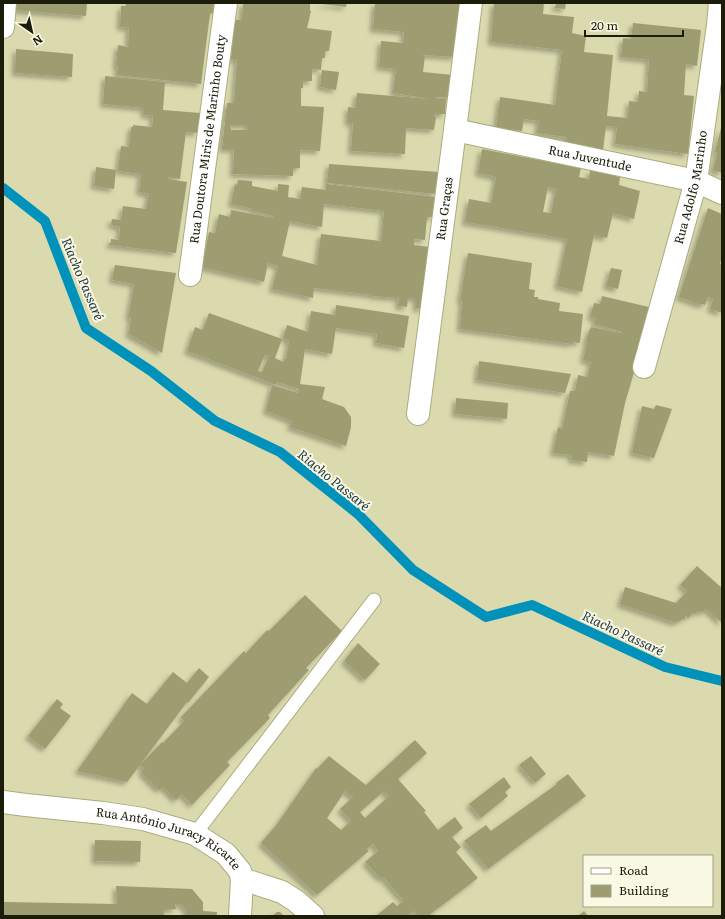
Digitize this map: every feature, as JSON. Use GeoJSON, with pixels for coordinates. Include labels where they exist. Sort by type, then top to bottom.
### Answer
{"type":"FeatureCollection","features":[{"type":"Feature","properties":{"kind":"street"},"geometry":{"type":"LineString","coordinates":[[3,27],[5,3]]}},
{"type":"Feature","properties":{"kind":"street","name":"Rua Doutora Miris de Marinho Bouty"},"geometry":{"type":"LineString","coordinates":[[190,275],[226,3]]}},
{"type":"Feature","properties":{"kind":"street","name":"Rua Graças"},"geometry":{"type":"LineString","coordinates":[[418,414],[471,3]]}},
{"type":"Feature","properties":{"kind":"street","name":"Rua Adolfo Marinho"},"geometry":{"type":"LineString","coordinates":[[644,368],[696,181],[720,26],[720,3]]}},
{"type":"Feature","properties":{"kind":"street","name":"Rua Juventude"},"geometry":{"type":"LineString","coordinates":[[455,130],[696,181],[722,193]]}},
{"type":"Feature","properties":{"kind":"street","name":"Rua Antônio Juracy Ricarte"},"geometry":{"type":"LineString","coordinates":[[3,802],[143,819],[195,834],[226,854],[240,871],[242,880],[282,892],[296,901],[313,916]]}},
{"type":"Feature","properties":{"kind":"street"},"geometry":{"type":"LineString","coordinates":[[240,916],[242,880]]}},
{"type":"Feature","properties":{"kind":"lane"},"geometry":{"type":"LineString","coordinates":[[195,834],[374,600]]}},
{"type":"Feature","properties":{"kind":"building"},"geometry":{"type":"Polygon","coordinates":[[[14,3],[87,3],[86,16],[14,10],[14,3]]]}},
{"type":"Feature","properties":{"kind":"building"},"geometry":{"type":"Polygon","coordinates":[[[126,3],[214,3],[213,13],[210,14],[201,84],[117,75],[118,67],[116,66],[118,45],[128,47],[129,28],[120,27],[121,6],[126,6],[126,3]]]}},
{"type":"Feature","properties":{"kind":"building"},"geometry":{"type":"Polygon","coordinates":[[[243,3],[310,3],[311,11],[307,28],[332,31],[329,51],[325,51],[325,58],[322,58],[321,70],[312,69],[312,81],[303,81],[303,88],[301,88],[301,106],[324,107],[320,151],[300,150],[300,168],[293,169],[293,176],[233,174],[234,149],[222,149],[227,103],[234,103],[237,60],[231,59],[235,20],[242,20],[243,3]],[[230,125],[231,130],[248,130],[248,125],[230,125]]]}},
{"type":"Feature","properties":{"kind":"building"},"geometry":{"type":"Polygon","coordinates":[[[322,3],[347,3],[346,7],[322,3]]]}},
{"type":"Feature","properties":{"kind":"building"},"geometry":{"type":"Polygon","coordinates":[[[375,3],[460,3],[455,57],[423,55],[425,56],[423,72],[453,75],[451,98],[437,97],[436,99],[446,99],[445,114],[434,114],[436,117],[434,130],[406,128],[405,154],[351,151],[353,123],[348,123],[348,107],[355,108],[357,93],[430,99],[393,93],[396,69],[379,67],[381,41],[403,43],[404,32],[373,29],[375,3]]]}},
{"type":"Feature","properties":{"kind":"building"},"geometry":{"type":"Polygon","coordinates":[[[494,3],[544,3],[543,14],[574,17],[572,33],[586,36],[584,52],[613,55],[607,116],[628,118],[629,101],[638,102],[639,91],[647,92],[649,60],[621,57],[623,38],[631,39],[633,23],[701,30],[697,66],[686,64],[684,95],[694,96],[688,154],[615,144],[617,127],[606,126],[603,150],[595,149],[595,147],[565,144],[566,137],[537,133],[539,121],[524,119],[522,131],[496,127],[500,97],[555,105],[562,50],[491,42],[494,3]]]}},
{"type":"Feature","properties":{"kind":"building"},"geometry":{"type":"Polygon","coordinates":[[[556,3],[566,3],[565,9],[555,8],[556,3]]]}},
{"type":"Feature","properties":{"kind":"building"},"geometry":{"type":"Polygon","coordinates":[[[16,49],[73,54],[72,77],[15,73],[16,49]]]}},
{"type":"Feature","properties":{"kind":"building"},"geometry":{"type":"Polygon","coordinates":[[[322,70],[339,72],[336,90],[320,87],[322,70]]]}},
{"type":"Feature","properties":{"kind":"building"},"geometry":{"type":"Polygon","coordinates":[[[105,76],[165,82],[163,110],[200,113],[198,133],[186,132],[180,179],[168,177],[168,179],[187,182],[176,253],[109,245],[109,243],[111,243],[111,239],[119,240],[120,227],[111,225],[112,219],[121,220],[123,206],[146,209],[149,194],[139,192],[141,174],[118,171],[121,146],[129,147],[131,127],[133,127],[133,125],[152,127],[153,116],[144,115],[144,108],[103,104],[105,76]]]}},
{"type":"Feature","properties":{"kind":"building"},"geometry":{"type":"Polygon","coordinates":[[[721,128],[722,173],[713,170],[717,153],[715,152],[721,128]]]}},
{"type":"Feature","properties":{"kind":"building"},"geometry":{"type":"Polygon","coordinates":[[[482,149],[581,168],[579,177],[589,179],[590,170],[620,177],[619,185],[640,191],[634,219],[613,213],[607,238],[594,235],[582,292],[557,286],[567,239],[465,222],[469,199],[491,203],[496,177],[478,173],[482,149]],[[548,187],[543,212],[551,213],[556,189],[548,187]]]}},
{"type":"Feature","properties":{"kind":"building"},"geometry":{"type":"Polygon","coordinates":[[[329,164],[439,172],[436,194],[327,183],[329,164]]]}},
{"type":"Feature","properties":{"kind":"building"},"geometry":{"type":"Polygon","coordinates":[[[96,167],[116,170],[114,189],[94,186],[96,167]]]}},
{"type":"Feature","properties":{"kind":"building"},"geometry":{"type":"Polygon","coordinates":[[[238,180],[252,181],[252,186],[278,191],[278,184],[289,185],[288,197],[300,199],[302,187],[326,190],[326,184],[436,197],[433,217],[427,217],[425,240],[414,239],[414,245],[430,247],[423,309],[416,308],[416,298],[408,298],[407,307],[398,306],[399,298],[314,288],[313,298],[272,289],[278,266],[268,263],[264,282],[202,267],[209,232],[215,233],[219,214],[230,217],[231,210],[274,218],[274,216],[253,211],[253,209],[231,204],[235,184],[237,185],[238,180]],[[324,204],[322,227],[290,221],[282,256],[317,265],[321,234],[381,241],[384,211],[324,204]]]}},
{"type":"Feature","properties":{"kind":"building"},"geometry":{"type":"Polygon","coordinates":[[[708,208],[722,214],[722,257],[720,264],[722,265],[722,313],[710,309],[713,299],[708,297],[705,305],[701,305],[679,297],[708,208]]]}},
{"type":"Feature","properties":{"kind":"building"},"geometry":{"type":"Polygon","coordinates":[[[468,253],[532,263],[529,289],[535,290],[534,297],[560,303],[559,311],[583,314],[580,343],[572,342],[572,344],[460,329],[462,301],[460,300],[468,253]]]}},
{"type":"Feature","properties":{"kind":"building"},"geometry":{"type":"Polygon","coordinates":[[[115,265],[176,273],[162,353],[129,334],[131,317],[129,317],[129,314],[134,284],[112,280],[115,265]]]}},
{"type":"Feature","properties":{"kind":"building"},"geometry":{"type":"Polygon","coordinates":[[[611,268],[622,270],[618,289],[606,286],[611,268]]]}},
{"type":"Feature","properties":{"kind":"building"},"geometry":{"type":"Polygon","coordinates":[[[602,296],[653,308],[625,403],[614,456],[588,452],[587,462],[571,460],[572,455],[553,453],[558,427],[562,429],[570,391],[575,391],[578,375],[587,377],[591,362],[583,360],[590,328],[622,332],[594,324],[596,318],[590,317],[594,303],[600,304],[602,296]]]}},
{"type":"Feature","properties":{"kind":"building"},"geometry":{"type":"Polygon","coordinates":[[[336,305],[409,316],[404,348],[376,343],[377,334],[336,328],[332,354],[305,349],[300,384],[325,387],[322,399],[344,407],[351,417],[351,427],[346,446],[290,427],[292,421],[266,411],[272,385],[298,393],[299,389],[277,382],[276,385],[187,351],[195,327],[203,330],[209,313],[282,339],[275,358],[283,362],[284,358],[286,359],[289,341],[283,338],[287,325],[308,332],[311,311],[335,315],[336,305]],[[265,355],[258,371],[262,372],[269,356],[265,355]]]}},
{"type":"Feature","properties":{"kind":"building"},"geometry":{"type":"Polygon","coordinates":[[[479,361],[571,374],[565,393],[477,380],[479,361]]]}},
{"type":"Feature","properties":{"kind":"building"},"geometry":{"type":"Polygon","coordinates":[[[456,398],[508,403],[507,419],[455,414],[456,398]]]}},
{"type":"Feature","properties":{"kind":"building"},"geometry":{"type":"Polygon","coordinates":[[[656,405],[672,409],[654,458],[632,453],[642,406],[654,409],[656,405]]]}},
{"type":"Feature","properties":{"kind":"building"},"geometry":{"type":"Polygon","coordinates":[[[697,566],[722,588],[722,623],[706,609],[702,613],[701,611],[700,613],[698,611],[695,614],[693,613],[688,618],[686,615],[684,620],[682,619],[676,623],[620,604],[625,587],[676,603],[687,591],[680,585],[697,566]]]}},
{"type":"Feature","properties":{"kind":"building"},"geometry":{"type":"Polygon","coordinates":[[[305,595],[342,631],[306,668],[309,670],[268,715],[270,718],[227,762],[230,765],[192,805],[182,794],[176,800],[163,787],[159,790],[141,772],[144,768],[140,765],[184,721],[181,717],[244,651],[246,653],[267,630],[269,631],[305,595]]]}},
{"type":"Feature","properties":{"kind":"building"},"geometry":{"type":"Polygon","coordinates":[[[358,643],[380,664],[365,680],[344,661],[358,643]]]}},
{"type":"Feature","properties":{"kind":"building"},"geometry":{"type":"Polygon","coordinates":[[[199,668],[209,677],[188,703],[187,702],[127,782],[77,771],[132,693],[147,704],[173,672],[187,683],[199,668]]]}},
{"type":"Feature","properties":{"kind":"building"},"geometry":{"type":"Polygon","coordinates":[[[57,699],[63,704],[60,708],[71,716],[45,749],[28,736],[57,699]]]}},
{"type":"Feature","properties":{"kind":"building"},"geometry":{"type":"Polygon","coordinates":[[[415,740],[427,753],[398,779],[426,811],[424,812],[438,830],[455,817],[463,828],[452,837],[461,847],[456,852],[478,878],[428,916],[418,916],[414,911],[408,916],[376,916],[393,902],[397,906],[404,900],[383,877],[381,879],[365,862],[378,851],[373,844],[367,849],[369,851],[317,895],[261,843],[277,824],[316,768],[317,769],[329,756],[366,785],[415,740]],[[345,791],[327,818],[341,830],[351,821],[340,809],[353,797],[345,791]],[[384,791],[360,812],[365,818],[389,796],[384,791]]]}},
{"type":"Feature","properties":{"kind":"building"},"geometry":{"type":"Polygon","coordinates":[[[531,756],[546,774],[535,783],[519,765],[531,756]]]}},
{"type":"Feature","properties":{"kind":"building"},"geometry":{"type":"Polygon","coordinates":[[[568,774],[586,796],[488,869],[464,841],[486,825],[491,831],[557,784],[556,783],[568,774]]]}},
{"type":"Feature","properties":{"kind":"building"},"geometry":{"type":"Polygon","coordinates":[[[504,777],[511,787],[505,792],[508,796],[481,818],[469,804],[504,777]]]}},
{"type":"Feature","properties":{"kind":"building"},"geometry":{"type":"Polygon","coordinates":[[[95,840],[141,841],[140,862],[95,861],[95,840]]]}},
{"type":"Feature","properties":{"kind":"building"},"geometry":{"type":"Polygon","coordinates":[[[116,886],[192,889],[203,902],[203,911],[217,912],[217,916],[187,916],[187,910],[181,904],[175,904],[176,909],[164,910],[164,916],[3,916],[3,902],[117,904],[116,886]]]}},
{"type":"Feature","properties":{"kind":"building"},"geometry":{"type":"Polygon","coordinates":[[[584,911],[588,916],[578,916],[584,911]]]}},
{"type":"Feature","properties":{"kind":"building"},"geometry":{"type":"Polygon","coordinates":[[[277,912],[280,912],[284,916],[272,916],[277,912]]]}},
{"type":"Feature","properties":{"kind":"waterway","name":"Riacho Passaré"},"geometry":{"type":"LineString","coordinates":[[3,188],[45,221],[86,328],[151,371],[215,421],[280,452],[358,514],[413,570],[486,617],[532,605],[665,667],[722,681]]}}]}
